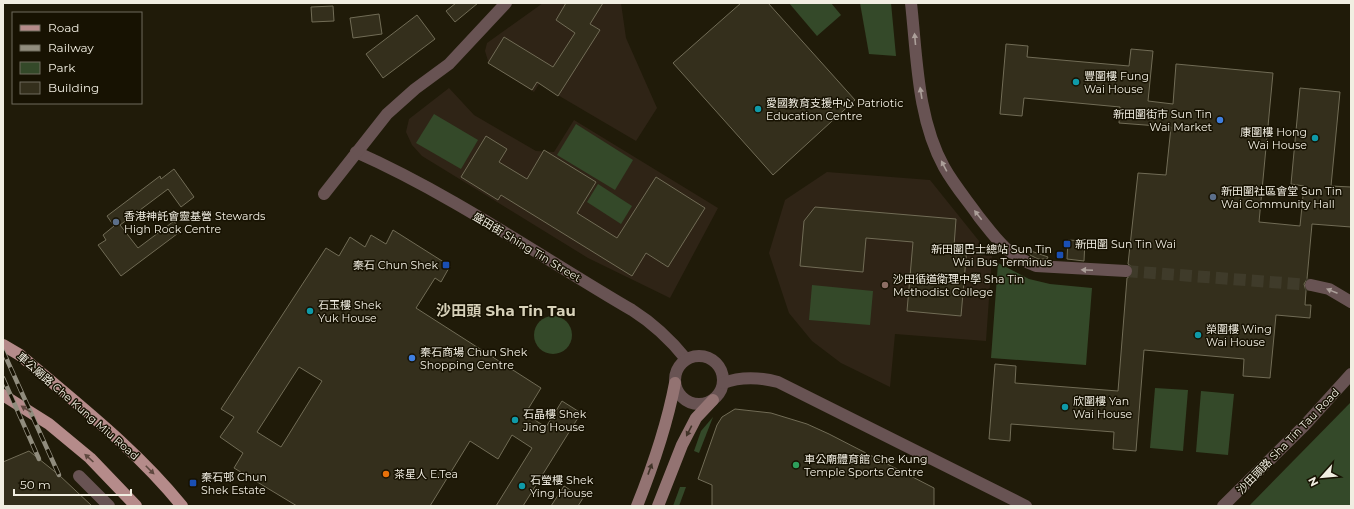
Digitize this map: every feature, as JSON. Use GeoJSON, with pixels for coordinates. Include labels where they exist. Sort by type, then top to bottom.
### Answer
{"type":"FeatureCollection","features":[{"type":"Feature","properties":{"kind":"main road","name":"車公廟路 Che Kung Miu Road"},"geometry":{"type":"LineString","coordinates":[[3,345],[20,355],[124,444],[161,480],[182,506]]}},
{"type":"Feature","properties":{"kind":"main road"},"geometry":{"type":"LineString","coordinates":[[3,395],[49,424],[90,458],[136,506]]}},
{"type":"Feature","properties":{"kind":"street"},"geometry":{"type":"LineString","coordinates":[[324,194],[387,114],[415,89],[449,64],[506,3]]}},
{"type":"Feature","properties":{"kind":"street"},"geometry":{"type":"LineString","coordinates":[[912,3],[918,74],[924,111],[932,139],[943,166],[953,182],[995,238],[1006,250],[1022,260],[1036,266],[1126,271]]}},
{"type":"Feature","properties":{"kind":"street","name":"盛田街 Shing Tin Street"},"geometry":{"type":"LineString","coordinates":[[356,152],[395,170],[451,201],[652,322],[671,340],[686,359]]}},
{"type":"Feature","properties":{"kind":"street"},"geometry":{"type":"LineString","coordinates":[[1311,285],[1329,289],[1347,298],[1351,302]]}},
{"type":"Feature","properties":{"kind":"street"},"geometry":{"type":"LineString","coordinates":[[637,506],[662,436],[677,369],[686,359],[699,356],[709,358],[720,369],[723,384],[721,390],[696,418],[692,425],[682,445],[658,506]]}},
{"type":"Feature","properties":{"kind":"street","name":"沙田頭路 Sha Tin Tau Road"},"geometry":{"type":"LineString","coordinates":[[1223,506],[1299,432],[1351,374]]}},
{"type":"Feature","properties":{"kind":"street"},"geometry":{"type":"LineString","coordinates":[[723,384],[736,378],[762,378],[778,382],[1026,506]]}},
{"type":"Feature","properties":{"kind":"street"},"geometry":{"type":"LineString","coordinates":[[675,383],[677,391],[687,401],[702,404],[713,400]]}},
{"type":"Feature","properties":{"kind":"street"},"geometry":{"type":"LineString","coordinates":[[79,476],[109,506]]}},
{"type":"Feature","properties":{"kind":"shaded area"},"geometry":{"type":"Polygon","coordinates":[[[543,3],[621,3],[626,38],[657,108],[636,141],[539,84],[534,92],[489,64],[485,51],[487,43],[543,3]]]}},
{"type":"Feature","properties":{"kind":"shaded area"},"geometry":{"type":"Polygon","coordinates":[[[449,88],[474,115],[536,151],[554,152],[574,120],[718,208],[670,298],[588,258],[422,156],[412,145],[406,132],[409,119],[449,88]]]}},
{"type":"Feature","properties":{"kind":"shaded area","name":"沙田循道衛理中學 Sha Tin Methodist College"},"geometry":{"type":"Polygon","coordinates":[[[827,172],[930,180],[979,241],[978,255],[992,256],[986,341],[895,334],[890,387],[841,363],[812,341],[789,313],[769,253],[785,200],[827,172]]]}},
{"type":"Feature","properties":{"kind":"green space"},"geometry":{"type":"Polygon","coordinates":[[[789,3],[831,3],[841,15],[817,36],[789,3]]]}},
{"type":"Feature","properties":{"kind":"green space"},"geometry":{"type":"Polygon","coordinates":[[[860,3],[891,3],[896,56],[869,54],[860,3]]]}},
{"type":"Feature","properties":{"kind":"green space"},"geometry":{"type":"Polygon","coordinates":[[[434,114],[478,140],[461,169],[416,143],[434,114]]]}},
{"type":"Feature","properties":{"kind":"green space"},"geometry":{"type":"Polygon","coordinates":[[[576,124],[633,160],[615,190],[557,155],[576,124]]]}},
{"type":"Feature","properties":{"kind":"green space"},"geometry":{"type":"Polygon","coordinates":[[[598,184],[632,206],[621,224],[587,202],[598,184]]]}},
{"type":"Feature","properties":{"kind":"green space"},"geometry":{"type":"Polygon","coordinates":[[[998,263],[1029,279],[1050,284],[1092,288],[1086,365],[991,358],[998,263]]]}},
{"type":"Feature","properties":{"kind":"green space"},"geometry":{"type":"Polygon","coordinates":[[[812,285],[873,291],[870,325],[809,320],[812,285]]]}},
{"type":"Feature","properties":{"kind":"green space"},"geometry":{"type":"Polygon","coordinates":[[[553,316],[563,319],[569,325],[572,335],[569,345],[563,351],[553,354],[543,351],[537,345],[534,335],[537,325],[543,319],[553,316]]]}},
{"type":"Feature","properties":{"kind":"green space"},"geometry":{"type":"Polygon","coordinates":[[[1155,388],[1188,390],[1183,451],[1150,448],[1155,388]]]}},
{"type":"Feature","properties":{"kind":"green space"},"geometry":{"type":"Polygon","coordinates":[[[1201,391],[1234,394],[1228,455],[1196,452],[1201,391]]]}},
{"type":"Feature","properties":{"kind":"green space"},"geometry":{"type":"Polygon","coordinates":[[[1351,402],[1351,506],[1249,506],[1351,402]]]}},
{"type":"Feature","properties":{"kind":"green space"},"geometry":{"type":"Polygon","coordinates":[[[713,417],[699,453],[694,451],[701,431],[713,417]]]}},
{"type":"Feature","properties":{"kind":"green space"},"geometry":{"type":"Polygon","coordinates":[[[680,487],[686,487],[679,506],[673,506],[680,487]]]}},
{"type":"Feature","properties":{"kind":"building"},"geometry":{"type":"Polygon","coordinates":[[[456,3],[478,3],[455,22],[446,11],[456,3]]]}},
{"type":"Feature","properties":{"kind":"building"},"geometry":{"type":"Polygon","coordinates":[[[566,3],[603,3],[590,24],[600,30],[558,96],[537,82],[532,90],[488,63],[504,37],[553,67],[575,33],[556,20],[566,3]]]}},
{"type":"Feature","properties":{"kind":"building","name":"愛國教育支援中心 Patriotic Education Centre"},"geometry":{"type":"Polygon","coordinates":[[[741,3],[768,3],[855,100],[773,175],[673,63],[741,3]]]}},
{"type":"Feature","properties":{"kind":"building"},"geometry":{"type":"Polygon","coordinates":[[[333,6],[334,21],[312,22],[311,7],[333,6]]]}},
{"type":"Feature","properties":{"kind":"building"},"geometry":{"type":"Polygon","coordinates":[[[379,14],[382,34],[353,38],[350,18],[379,14]]]}},
{"type":"Feature","properties":{"kind":"building"},"geometry":{"type":"Polygon","coordinates":[[[417,15],[435,39],[383,78],[366,54],[417,15]]]}},
{"type":"Feature","properties":{"kind":"building"},"geometry":{"type":"Polygon","coordinates":[[[1006,44],[1028,46],[1027,57],[1129,66],[1131,49],[1153,51],[1148,101],[1173,104],[1176,64],[1273,73],[1259,222],[1300,226],[1304,186],[1291,184],[1300,88],[1340,92],[1331,186],[1351,187],[1351,227],[1312,224],[1307,279],[1304,284],[1306,291],[1305,305],[1311,305],[1310,318],[1276,315],[1270,378],[1243,376],[1244,359],[1144,350],[1136,451],[1113,449],[1114,432],[1011,424],[1010,441],[989,439],[995,364],[1016,366],[1015,383],[1118,391],[1127,278],[1132,275],[1133,272],[1132,267],[1128,264],[1138,173],[1166,175],[1171,127],[1119,123],[1120,107],[1024,98],[1022,116],[1000,114],[1006,44]]]}},
{"type":"Feature","properties":{"kind":"building"},"geometry":{"type":"Polygon","coordinates":[[[486,136],[507,149],[499,162],[527,179],[544,150],[596,182],[577,213],[617,238],[656,177],[705,208],[668,267],[646,253],[632,276],[501,195],[498,200],[461,177],[486,136]]]}},
{"type":"Feature","properties":{"kind":"building","name":"香港神託會靈基營 Stewards High Rock Centre"},"geometry":{"type":"Polygon","coordinates":[[[174,169],[194,197],[181,207],[168,189],[120,225],[138,248],[174,221],[181,231],[121,276],[98,245],[106,240],[103,235],[114,226],[107,216],[160,176],[161,179],[174,169]]]}},
{"type":"Feature","properties":{"kind":"building"},"geometry":{"type":"Polygon","coordinates":[[[815,207],[956,219],[954,246],[967,247],[961,316],[907,311],[913,242],[866,238],[863,272],[800,266],[804,221],[815,207]]]}},
{"type":"Feature","properties":{"kind":"building"},"geometry":{"type":"Polygon","coordinates":[[[393,230],[450,266],[441,282],[435,278],[416,308],[541,388],[525,414],[546,427],[562,401],[581,413],[523,506],[496,506],[532,448],[512,435],[498,459],[470,441],[430,506],[297,506],[234,468],[243,453],[220,437],[234,417],[221,409],[326,248],[339,256],[350,237],[365,247],[371,235],[386,244],[393,230]],[[299,367],[257,432],[281,447],[322,381],[299,367]]]}},
{"type":"Feature","properties":{"kind":"building"},"geometry":{"type":"Polygon","coordinates":[[[1068,240],[1085,241],[1084,261],[1067,259],[1068,240]]]}},
{"type":"Feature","properties":{"kind":"building"},"geometry":{"type":"Polygon","coordinates":[[[1031,251],[1048,257],[1047,259],[1038,259],[1030,255],[1031,251]]]}},
{"type":"Feature","properties":{"kind":"building","name":"車公廟體育館 Che Kung Temple Sports Centre"},"geometry":{"type":"Polygon","coordinates":[[[735,409],[771,413],[807,424],[829,434],[934,488],[934,506],[712,506],[712,485],[698,479],[717,425],[722,417],[735,409]]]}},
{"type":"Feature","properties":{"kind":"building"},"geometry":{"type":"Polygon","coordinates":[[[29,451],[59,475],[92,506],[3,506],[3,462],[29,451]]]}},
{"type":"Feature","properties":{"kind":"building","name":"石瑩樓 Shek Ying House"},"geometry":{"type":"Polygon","coordinates":[[[564,486],[583,498],[578,506],[551,506],[564,486]]]}},
{"type":"Feature","properties":{"kind":"tunnel"},"geometry":{"type":"LineString","coordinates":[[1126,271],[1311,285]]}},
{"type":"Feature","properties":{"kind":"railway"},"geometry":{"type":"LineString","coordinates":[[3,351],[59,475]]}},
{"type":"Feature","properties":{"kind":"railway"},"geometry":{"type":"LineString","coordinates":[[3,378],[39,459]]}},
{"type":"Feature","properties":{"kind":"place","name":"豐圍樓 Fung Wai House"},"geometry":{"type":"Point","coordinates":[1076,82]}},
{"type":"Feature","properties":{"kind":"place","name":"愛國教育支援中心 Patriotic Education Centre"},"geometry":{"type":"Point","coordinates":[758,109]}},
{"type":"Feature","properties":{"kind":"place","name":"新田圍街市 Sun Tin Wai Market"},"geometry":{"type":"Point","coordinates":[1220,120]}},
{"type":"Feature","properties":{"kind":"place","name":"康圍樓 Hong Wai House"},"geometry":{"type":"Point","coordinates":[1315,138]}},
{"type":"Feature","properties":{"kind":"place","name":"新田圍社區會堂 Sun Tin Wai Community Hall"},"geometry":{"type":"Point","coordinates":[1213,197]}},
{"type":"Feature","properties":{"kind":"place","name":"香港神託會靈基營 Stewards High Rock Centre"},"geometry":{"type":"Point","coordinates":[116,222]}},
{"type":"Feature","properties":{"kind":"place","name":"新田圍 Sun Tin Wai"},"geometry":{"type":"Point","coordinates":[1067,244]}},
{"type":"Feature","properties":{"kind":"place","name":"新田圍巴士總站 Sun Tin Wai Bus Terminus"},"geometry":{"type":"Point","coordinates":[1060,255]}},
{"type":"Feature","properties":{"kind":"place","name":"秦石 Chun Shek"},"geometry":{"type":"Point","coordinates":[446,265]}},
{"type":"Feature","properties":{"kind":"place","name":"沙田循道衛理中學 Sha Tin Methodist College"},"geometry":{"type":"Point","coordinates":[885,285]}},
{"type":"Feature","properties":{"kind":"place","name":"石玉樓 Shek Yuk House"},"geometry":{"type":"Point","coordinates":[310,311]}},
{"type":"Feature","properties":{"kind":"place","name":"榮圍樓 Wing Wai House"},"geometry":{"type":"Point","coordinates":[1198,335]}},
{"type":"Feature","properties":{"kind":"place","name":"秦石商場 Chun Shek Shopping Centre"},"geometry":{"type":"Point","coordinates":[412,358]}},
{"type":"Feature","properties":{"kind":"place","name":"欣圍樓 Yan Wai House"},"geometry":{"type":"Point","coordinates":[1065,407]}},
{"type":"Feature","properties":{"kind":"place","name":"石晶樓 Shek Jing House"},"geometry":{"type":"Point","coordinates":[515,420]}},
{"type":"Feature","properties":{"kind":"place","name":"車公廟體育館 Che Kung Temple Sports Centre"},"geometry":{"type":"Point","coordinates":[796,465]}},
{"type":"Feature","properties":{"kind":"place","name":"茶星人 E.Tea"},"geometry":{"type":"Point","coordinates":[386,474]}},
{"type":"Feature","properties":{"kind":"place","name":"秦石邨 Chun Shek Estate"},"geometry":{"type":"Point","coordinates":[193,483]}},
{"type":"Feature","properties":{"kind":"place","name":"石瑩樓 Shek Ying House"},"geometry":{"type":"Point","coordinates":[522,486]}},
{"type":"Feature","properties":{"kind":"district","name":"沙田頭 Sha Tin Tau"},"geometry":{"type":"Point","coordinates":[506,311]}}]}
